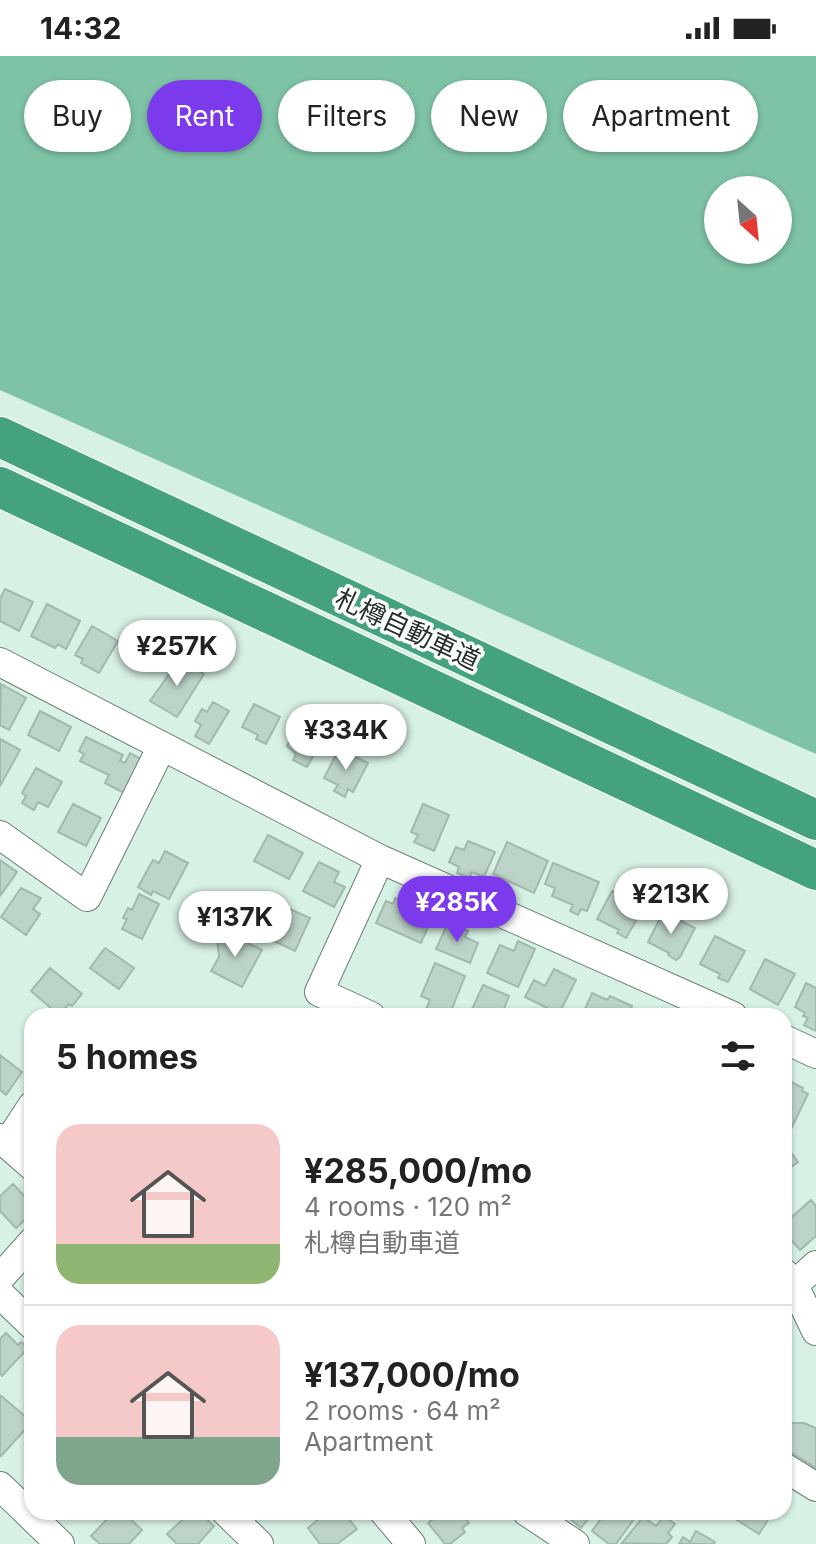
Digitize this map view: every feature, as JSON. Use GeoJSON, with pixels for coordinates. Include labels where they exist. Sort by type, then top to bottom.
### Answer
{"type":"FeatureCollection","features":[{"type":"Feature","properties":{"kind":"highway","name":"札樽自動車道"},"geometry":{"type":"LineString","coordinates":[[0,437],[816,820]]}},
{"type":"Feature","properties":{"kind":"highway","name":"札樽自動車道"},"geometry":{"type":"LineString","coordinates":[[0,487],[816,870]]}},
{"type":"Feature","properties":{"kind":"street"},"geometry":{"type":"LineString","coordinates":[[0,662],[380,859],[715,1008]]}},
{"type":"Feature","properties":{"kind":"street"},"geometry":{"type":"LineString","coordinates":[[0,835],[87,897],[162,746]]}},
{"type":"Feature","properties":{"kind":"street"},"geometry":{"type":"LineString","coordinates":[[354,1008],[319,992],[380,859]]}},
{"type":"Feature","properties":{"kind":"street"},"geometry":{"type":"LineString","coordinates":[[792,1043],[816,1054]]}},
{"type":"Feature","properties":{"kind":"street"},"geometry":{"type":"LineString","coordinates":[[24,1116],[4,1141],[24,1159]]}},
{"type":"Feature","properties":{"kind":"street"},"geometry":{"type":"LineString","coordinates":[[0,1278],[24,1251]]}},
{"type":"Feature","properties":{"kind":"street"},"geometry":{"type":"LineString","coordinates":[[792,1277],[816,1265]]}},
{"type":"Feature","properties":{"kind":"street"},"geometry":{"type":"LineString","coordinates":[[792,1285],[816,1331]]}},
{"type":"Feature","properties":{"kind":"street"},"geometry":{"type":"LineString","coordinates":[[0,1294],[24,1317]]}},
{"type":"Feature","properties":{"kind":"street"},"geometry":{"type":"LineString","coordinates":[[792,1472],[816,1487]]}},
{"type":"Feature","properties":{"kind":"street"},"geometry":{"type":"LineString","coordinates":[[0,1486],[24,1509]]}},
{"type":"Feature","properties":{"kind":"street"},"geometry":{"type":"LineString","coordinates":[[35,1520],[60,1544]]}},
{"type":"Feature","properties":{"kind":"street"},"geometry":{"type":"LineString","coordinates":[[234,1520],[259,1544]]}},
{"type":"Feature","properties":{"kind":"street"},"geometry":{"type":"LineString","coordinates":[[391,1520],[411,1544]]}},
{"type":"Feature","properties":{"kind":"street"},"geometry":{"type":"LineString","coordinates":[[539,1520],[575,1544]]}},
{"type":"Feature","properties":{"kind":"green space"},"geometry":{"type":"Polygon","coordinates":[[[0,56],[816,56],[816,754],[0,390],[0,56]]]}},
{"type":"Feature","properties":{"kind":"building"},"geometry":{"type":"Polygon","coordinates":[[[5,589],[33,602],[19,631],[0,621],[0,599],[5,589]]]}},
{"type":"Feature","properties":{"kind":"building"},"geometry":{"type":"Polygon","coordinates":[[[47,604],[80,621],[66,649],[58,644],[55,648],[31,636],[47,604]]]}},
{"type":"Feature","properties":{"kind":"building"},"geometry":{"type":"Polygon","coordinates":[[[92,626],[118,641],[99,673],[81,663],[83,659],[75,655],[92,626]]]}},
{"type":"Feature","properties":{"kind":"building"},"geometry":{"type":"Polygon","coordinates":[[[180,659],[204,674],[177,717],[150,701],[180,659]]]}},
{"type":"Feature","properties":{"kind":"building"},"geometry":{"type":"Polygon","coordinates":[[[1,684],[26,698],[9,730],[0,725],[1,684]]]}},
{"type":"Feature","properties":{"kind":"building"},"geometry":{"type":"Polygon","coordinates":[[[213,702],[229,711],[209,744],[195,736],[201,725],[195,721],[202,709],[207,712],[213,702]]]}},
{"type":"Feature","properties":{"kind":"building"},"geometry":{"type":"Polygon","coordinates":[[[254,704],[280,717],[266,744],[256,739],[258,735],[242,727],[254,704]]]}},
{"type":"Feature","properties":{"kind":"building"},"geometry":{"type":"Polygon","coordinates":[[[40,711],[71,727],[59,751],[28,735],[40,711]]]}},
{"type":"Feature","properties":{"kind":"building"},"geometry":{"type":"Polygon","coordinates":[[[299,722],[324,736],[307,767],[293,760],[296,754],[287,746],[299,722]]]}},
{"type":"Feature","properties":{"kind":"building"},"geometry":{"type":"Polygon","coordinates":[[[86,737],[123,755],[120,761],[125,763],[130,753],[141,759],[124,793],[105,783],[109,775],[80,761],[84,754],[79,751],[86,737]]]}},
{"type":"Feature","properties":{"kind":"building"},"geometry":{"type":"Polygon","coordinates":[[[0,739],[20,750],[0,786],[0,739]]]}},
{"type":"Feature","properties":{"kind":"building"},"geometry":{"type":"Polygon","coordinates":[[[339,749],[368,763],[353,792],[348,789],[345,797],[334,791],[338,785],[324,778],[339,749]]]}},
{"type":"Feature","properties":{"kind":"building"},"geometry":{"type":"Polygon","coordinates":[[[36,768],[62,782],[48,807],[38,802],[34,810],[22,803],[26,796],[22,793],[36,768]]]}},
{"type":"Feature","properties":{"kind":"building"},"geometry":{"type":"Polygon","coordinates":[[[73,804],[101,818],[86,846],[58,832],[73,804]]]}},
{"type":"Feature","properties":{"kind":"building"},"geometry":{"type":"Polygon","coordinates":[[[423,804],[449,815],[434,851],[414,842],[418,835],[411,832],[423,804]]]}},
{"type":"Feature","properties":{"kind":"building"},"geometry":{"type":"Polygon","coordinates":[[[268,835],[303,853],[289,879],[254,861],[268,835]]]}},
{"type":"Feature","properties":{"kind":"building"},"geometry":{"type":"Polygon","coordinates":[[[468,841],[495,852],[484,877],[472,872],[469,878],[457,873],[459,867],[449,862],[456,847],[464,850],[468,841]]]}},
{"type":"Feature","properties":{"kind":"building"},"geometry":{"type":"Polygon","coordinates":[[[507,842],[548,861],[534,893],[493,874],[507,842]]]}},
{"type":"Feature","properties":{"kind":"building"},"geometry":{"type":"Polygon","coordinates":[[[165,851],[188,863],[169,899],[153,891],[151,895],[138,887],[153,860],[159,863],[165,851]]]}},
{"type":"Feature","properties":{"kind":"building"},"geometry":{"type":"Polygon","coordinates":[[[0,860],[17,872],[0,896],[0,860]]]}},
{"type":"Feature","properties":{"kind":"building"},"geometry":{"type":"Polygon","coordinates":[[[319,862],[339,872],[334,882],[345,887],[334,907],[303,891],[319,862]]]}},
{"type":"Feature","properties":{"kind":"building"},"geometry":{"type":"Polygon","coordinates":[[[553,863],[599,882],[587,911],[581,909],[578,915],[570,911],[573,905],[552,896],[555,888],[545,884],[553,863]]]}},
{"type":"Feature","properties":{"kind":"building"},"geometry":{"type":"Polygon","coordinates":[[[21,888],[41,898],[33,909],[40,914],[26,935],[1,917],[21,888]]]}},
{"type":"Feature","properties":{"kind":"building"},"geometry":{"type":"Polygon","coordinates":[[[612,891],[644,907],[626,938],[617,933],[619,930],[597,919],[612,891]]]}},
{"type":"Feature","properties":{"kind":"building"},"geometry":{"type":"Polygon","coordinates":[[[139,894],[159,904],[142,939],[122,929],[127,919],[123,918],[128,908],[132,910],[139,894]]]}},
{"type":"Feature","properties":{"kind":"building"},"geometry":{"type":"Polygon","coordinates":[[[428,894],[440,899],[421,943],[376,923],[386,901],[393,904],[395,898],[421,909],[428,894]]]}},
{"type":"Feature","properties":{"kind":"building"},"geometry":{"type":"Polygon","coordinates":[[[237,895],[256,904],[243,931],[224,922],[229,911],[219,907],[223,899],[233,903],[237,895]]]}},
{"type":"Feature","properties":{"kind":"building"},"geometry":{"type":"Polygon","coordinates":[[[276,903],[310,918],[295,951],[261,935],[276,903]]]}},
{"type":"Feature","properties":{"kind":"building"},"geometry":{"type":"Polygon","coordinates":[[[663,912],[695,928],[676,960],[648,942],[663,912]]]}},
{"type":"Feature","properties":{"kind":"building"},"geometry":{"type":"Polygon","coordinates":[[[448,923],[468,931],[465,937],[478,943],[470,963],[436,949],[448,923]]]}},
{"type":"Feature","properties":{"kind":"building"},"geometry":{"type":"Polygon","coordinates":[[[230,934],[262,950],[242,987],[211,971],[219,957],[217,937],[229,937],[230,934]]]}},
{"type":"Feature","properties":{"kind":"building"},"geometry":{"type":"Polygon","coordinates":[[[715,936],[745,951],[728,982],[718,978],[720,974],[700,964],[715,936]]]}},
{"type":"Feature","properties":{"kind":"building"},"geometry":{"type":"Polygon","coordinates":[[[518,941],[535,949],[518,987],[487,973],[500,945],[514,951],[518,941]]]}},
{"type":"Feature","properties":{"kind":"building"},"geometry":{"type":"Polygon","coordinates":[[[105,948],[134,968],[119,989],[90,968],[105,948]]]}},
{"type":"Feature","properties":{"kind":"building"},"geometry":{"type":"Polygon","coordinates":[[[765,959],[795,974],[778,1005],[750,989],[765,959]]]}},
{"type":"Feature","properties":{"kind":"building"},"geometry":{"type":"Polygon","coordinates":[[[435,963],[465,976],[452,1008],[426,1008],[430,1000],[421,996],[435,963]]]}},
{"type":"Feature","properties":{"kind":"building"},"geometry":{"type":"Polygon","coordinates":[[[50,968],[82,994],[72,1006],[51,1008],[31,991],[50,968]]]}},
{"type":"Feature","properties":{"kind":"building"},"geometry":{"type":"Polygon","coordinates":[[[554,969],[576,980],[562,1008],[547,1008],[525,997],[534,980],[545,986],[554,969]]]}},
{"type":"Feature","properties":{"kind":"building"},"geometry":{"type":"Polygon","coordinates":[[[806,983],[816,988],[816,1031],[804,1025],[808,1018],[795,1007],[806,983]]]}},
{"type":"Feature","properties":{"kind":"building"},"geometry":{"type":"Polygon","coordinates":[[[483,985],[509,996],[504,1008],[473,1008],[483,985]]]}},
{"type":"Feature","properties":{"kind":"building"},"geometry":{"type":"Polygon","coordinates":[[[592,993],[607,1000],[610,996],[632,1006],[631,1008],[585,1008],[592,993]]]}},
{"type":"Feature","properties":{"kind":"building"},"geometry":{"type":"Polygon","coordinates":[[[0,1055],[22,1072],[6,1095],[0,1090],[0,1055]]]}},
{"type":"Feature","properties":{"kind":"building"},"geometry":{"type":"Polygon","coordinates":[[[792,1082],[808,1094],[792,1127],[792,1082]]]}},
{"type":"Feature","properties":{"kind":"building"},"geometry":{"type":"Polygon","coordinates":[[[13,1184],[24,1196],[24,1220],[16,1228],[0,1211],[0,1196],[13,1184]]]}},
{"type":"Feature","properties":{"kind":"building"},"geometry":{"type":"Polygon","coordinates":[[[811,1200],[816,1206],[816,1236],[800,1250],[792,1241],[792,1217],[811,1200]]]}},
{"type":"Feature","properties":{"kind":"building"},"geometry":{"type":"Polygon","coordinates":[[[6,1333],[18,1345],[21,1342],[24,1345],[24,1352],[2,1376],[0,1373],[0,1339],[6,1333]]]}},
{"type":"Feature","properties":{"kind":"building"},"geometry":{"type":"Polygon","coordinates":[[[0,1395],[24,1415],[24,1431],[0,1455],[0,1395]]]}},
{"type":"Feature","properties":{"kind":"building"},"geometry":{"type":"Polygon","coordinates":[[[792,1423],[804,1423],[816,1428],[816,1468],[792,1453],[792,1423]]]}},
{"type":"Feature","properties":{"kind":"building"},"geometry":{"type":"Polygon","coordinates":[[[106,1520],[131,1520],[142,1530],[129,1544],[100,1544],[91,1536],[106,1520]]]}},
{"type":"Feature","properties":{"kind":"building"},"geometry":{"type":"Polygon","coordinates":[[[182,1520],[208,1520],[214,1526],[198,1544],[177,1544],[167,1534],[182,1520]]]}},
{"type":"Feature","properties":{"kind":"building"},"geometry":{"type":"Polygon","coordinates":[[[318,1520],[350,1520],[357,1529],[337,1544],[320,1544],[308,1528],[318,1520]]]}},
{"type":"Feature","properties":{"kind":"building"},"geometry":{"type":"Polygon","coordinates":[[[467,1520],[469,1523],[462,1528],[465,1532],[450,1544],[445,1544],[428,1523],[467,1520]]]}},
{"type":"Feature","properties":{"kind":"building"},"geometry":{"type":"Polygon","coordinates":[[[572,1520],[588,1520],[581,1528],[572,1520]]]}},
{"type":"Feature","properties":{"kind":"building"},"geometry":{"type":"Polygon","coordinates":[[[600,1520],[633,1520],[616,1544],[609,1544],[592,1531],[600,1520]]]}},
{"type":"Feature","properties":{"kind":"building"},"geometry":{"type":"Polygon","coordinates":[[[641,1520],[647,1520],[656,1526],[661,1520],[675,1524],[668,1533],[672,1537],[666,1544],[622,1543],[641,1520]]]}},
{"type":"Feature","properties":{"kind":"building"},"geometry":{"type":"Polygon","coordinates":[[[737,1520],[768,1520],[759,1534],[737,1520]]]}},
{"type":"Feature","properties":{"kind":"building"},"geometry":{"type":"Polygon","coordinates":[[[696,1531],[714,1544],[679,1544],[683,1537],[690,1542],[696,1531]]]}}]}
